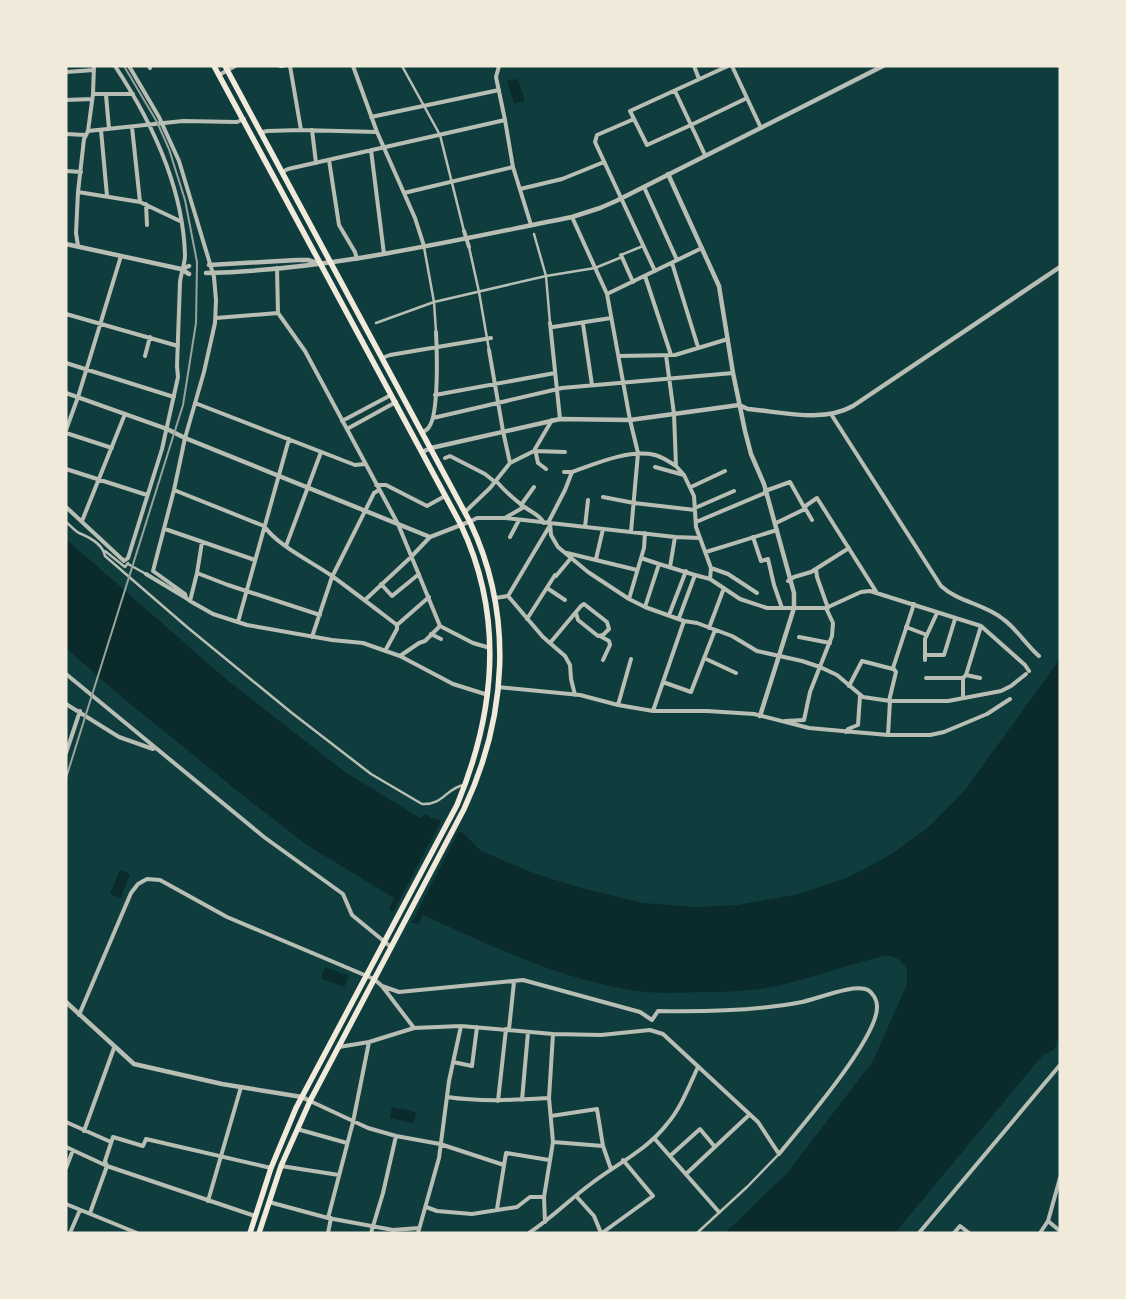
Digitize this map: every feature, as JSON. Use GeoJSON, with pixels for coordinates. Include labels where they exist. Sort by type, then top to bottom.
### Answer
{"type":"FeatureCollection","features":[{"type":"Feature","properties":{"kind":"highway"},"geometry":{"type":"LineString","coordinates":[[214,66],[445,496],[465,523],[485,558],[495,598],[500,645],[496,705],[487,749],[475,783],[464,809],[297,1129],[281,1166],[259,1233]]}},
{"type":"Feature","properties":{"kind":"highway"},"geometry":{"type":"LineString","coordinates":[[226,68],[465,512],[465,523],[483,586],[490,648],[488,695],[478,746],[465,784],[456,805],[367,976],[302,1097],[271,1168],[250,1233]]}},
{"type":"Feature","properties":{"kind":"street"},"geometry":{"type":"LineString","coordinates":[[66,522],[79,533],[84,533],[125,567],[167,429],[178,377],[181,269],[185,258],[174,187],[150,125],[115,66]]}},
{"type":"Feature","properties":{"kind":"street"},"geometry":{"type":"LineString","coordinates":[[128,66],[162,123],[179,161],[209,264],[209,273],[215,281],[216,318],[153,572],[185,594],[188,599]]}},
{"type":"Feature","properties":{"kind":"street"},"geometry":{"type":"LineString","coordinates":[[219,75],[226,68],[235,66]]}},
{"type":"Feature","properties":{"kind":"street"},"geometry":{"type":"LineString","coordinates":[[290,66],[301,130]]}},
{"type":"Feature","properties":{"kind":"street"},"geometry":{"type":"LineString","coordinates":[[353,66],[371,117],[415,218],[424,246],[434,302],[437,347],[436,395],[433,418],[429,427],[423,432]]}},
{"type":"Feature","properties":{"kind":"street"},"geometry":{"type":"LineString","coordinates":[[402,66],[440,135],[469,247],[489,338],[489,350],[510,463]]}},
{"type":"Feature","properties":{"kind":"street"},"geometry":{"type":"LineString","coordinates":[[499,66],[496,77],[513,167],[532,225]]}},
{"type":"Feature","properties":{"kind":"street"},"geometry":{"type":"LineString","coordinates":[[694,66],[699,79]]}},
{"type":"Feature","properties":{"kind":"street"},"geometry":{"type":"LineString","coordinates":[[728,66],[630,111],[647,145],[747,98]]}},
{"type":"Feature","properties":{"kind":"street"},"geometry":{"type":"LineString","coordinates":[[732,66],[761,128]]}},
{"type":"Feature","properties":{"kind":"street"},"geometry":{"type":"LineString","coordinates":[[209,273],[321,264],[357,259],[572,217],[600,208],[644,187],[883,66]]}},
{"type":"Feature","properties":{"kind":"street"},"geometry":{"type":"LineString","coordinates":[[66,72],[94,68],[93,97],[78,192],[76,233],[78,246]]}},
{"type":"Feature","properties":{"kind":"street"},"geometry":{"type":"LineString","coordinates":[[371,117],[498,90]]}},
{"type":"Feature","properties":{"kind":"street"},"geometry":{"type":"LineString","coordinates":[[675,91],[705,155]]}},
{"type":"Feature","properties":{"kind":"street"},"geometry":{"type":"LineString","coordinates":[[66,100],[106,94],[133,94]]}},
{"type":"Feature","properties":{"kind":"street"},"geometry":{"type":"LineString","coordinates":[[106,94],[109,129]]}},
{"type":"Feature","properties":{"kind":"street"},"geometry":{"type":"LineString","coordinates":[[634,118],[597,135],[595,142],[655,271]]}},
{"type":"Feature","properties":{"kind":"street"},"geometry":{"type":"LineString","coordinates":[[66,134],[184,121],[237,122],[244,119]]}},
{"type":"Feature","properties":{"kind":"street"},"geometry":{"type":"LineString","coordinates":[[282,172],[316,162],[505,120]]}},
{"type":"Feature","properties":{"kind":"street"},"geometry":{"type":"LineString","coordinates":[[132,127],[140,202]]}},
{"type":"Feature","properties":{"kind":"street"},"geometry":{"type":"LineString","coordinates":[[102,130],[107,196]]}},
{"type":"Feature","properties":{"kind":"street"},"geometry":{"type":"LineString","coordinates":[[262,132],[301,130],[377,132]]}},
{"type":"Feature","properties":{"kind":"street"},"geometry":{"type":"LineString","coordinates":[[312,130],[316,162]]}},
{"type":"Feature","properties":{"kind":"street"},"geometry":{"type":"LineString","coordinates":[[371,150],[384,254]]}},
{"type":"Feature","properties":{"kind":"street"},"geometry":{"type":"LineString","coordinates":[[329,160],[338,225],[355,252],[357,259]]}},
{"type":"Feature","properties":{"kind":"street"},"geometry":{"type":"LineString","coordinates":[[520,189],[562,179],[604,162]]}},
{"type":"Feature","properties":{"kind":"street"},"geometry":{"type":"LineString","coordinates":[[404,193],[513,167]]}},
{"type":"Feature","properties":{"kind":"street"},"geometry":{"type":"LineString","coordinates":[[66,171],[81,172]]}},
{"type":"Feature","properties":{"kind":"street"},"geometry":{"type":"LineString","coordinates":[[668,174],[719,286],[739,406],[751,454],[764,484],[776,523],[794,593],[794,608],[760,716]]}},
{"type":"Feature","properties":{"kind":"street"},"geometry":{"type":"LineString","coordinates":[[644,187],[677,260]]}},
{"type":"Feature","properties":{"kind":"street"},"geometry":{"type":"LineString","coordinates":[[78,192],[140,202],[180,221]]}},
{"type":"Feature","properties":{"kind":"street"},"geometry":{"type":"LineString","coordinates":[[146,204],[146,224]]}},
{"type":"Feature","properties":{"kind":"street"},"geometry":{"type":"LineString","coordinates":[[572,217],[607,294],[630,420],[638,453],[631,532]]}},
{"type":"Feature","properties":{"kind":"street"},"geometry":{"type":"LineString","coordinates":[[534,234],[546,276],[560,419]]}},
{"type":"Feature","properties":{"kind":"street"},"geometry":{"type":"LineString","coordinates":[[66,244],[181,269],[189,274]]}},
{"type":"Feature","properties":{"kind":"street"},"geometry":{"type":"LineString","coordinates":[[376,324],[434,302],[546,276],[595,268],[644,246]]}},
{"type":"Feature","properties":{"kind":"street"},"geometry":{"type":"LineString","coordinates":[[607,294],[702,248]]}},
{"type":"Feature","properties":{"kind":"street"},"geometry":{"type":"LineString","coordinates":[[112,448],[66,432],[121,256]]}},
{"type":"Feature","properties":{"kind":"street"},"geometry":{"type":"LineString","coordinates":[[622,256],[633,282]]}},
{"type":"Feature","properties":{"kind":"street"},"geometry":{"type":"LineString","coordinates":[[209,264],[297,260],[308,260],[321,264]]}},
{"type":"Feature","properties":{"kind":"street"},"geometry":{"type":"LineString","coordinates":[[672,263],[698,347]]}},
{"type":"Feature","properties":{"kind":"street"},"geometry":{"type":"LineString","coordinates":[[181,269],[189,266]]}},
{"type":"Feature","properties":{"kind":"street"},"geometry":{"type":"LineString","coordinates":[[422,452],[431,448],[560,419],[630,420],[739,406],[748,409],[823,416],[844,411],[1060,267]]}},
{"type":"Feature","properties":{"kind":"street"},"geometry":{"type":"LineString","coordinates":[[277,268],[278,313],[305,351],[398,524],[440,626],[472,643],[490,648]]}},
{"type":"Feature","properties":{"kind":"street"},"geometry":{"type":"LineString","coordinates":[[645,276],[671,355]]}},
{"type":"Feature","properties":{"kind":"street"},"geometry":{"type":"LineString","coordinates":[[216,318],[278,313]]}},
{"type":"Feature","properties":{"kind":"street"},"geometry":{"type":"LineString","coordinates":[[66,314],[178,346]]}},
{"type":"Feature","properties":{"kind":"street"},"geometry":{"type":"LineString","coordinates":[[553,327],[583,324],[611,318]]}},
{"type":"Feature","properties":{"kind":"street"},"geometry":{"type":"LineString","coordinates":[[583,324],[592,386]]}},
{"type":"Feature","properties":{"kind":"street"},"geometry":{"type":"LineString","coordinates":[[145,356],[150,338]]}},
{"type":"Feature","properties":{"kind":"street"},"geometry":{"type":"LineString","coordinates":[[382,358],[489,338]]}},
{"type":"Feature","properties":{"kind":"street"},"geometry":{"type":"LineString","coordinates":[[619,356],[671,355],[728,339]]}},
{"type":"Feature","properties":{"kind":"street"},"geometry":{"type":"LineString","coordinates":[[666,355],[674,414],[676,466]]}},
{"type":"Feature","properties":{"kind":"street"},"geometry":{"type":"LineString","coordinates":[[66,363],[174,397]]}},
{"type":"Feature","properties":{"kind":"street"},"geometry":{"type":"LineString","coordinates":[[436,395],[556,373]]}},
{"type":"Feature","properties":{"kind":"street"},"geometry":{"type":"LineString","coordinates":[[433,418],[557,391],[562,388],[733,373]]}},
{"type":"Feature","properties":{"kind":"street"},"geometry":{"type":"LineString","coordinates":[[66,393],[167,429],[430,538]]}},
{"type":"Feature","properties":{"kind":"street"},"geometry":{"type":"LineString","coordinates":[[342,421],[391,395]]}},
{"type":"Feature","properties":{"kind":"street"},"geometry":{"type":"LineString","coordinates":[[346,429],[396,402]]}},
{"type":"Feature","properties":{"kind":"street"},"geometry":{"type":"LineString","coordinates":[[195,403],[355,465],[365,464]]}},
{"type":"Feature","properties":{"kind":"street"},"geometry":{"type":"LineString","coordinates":[[82,521],[125,414]]}},
{"type":"Feature","properties":{"kind":"street"},"geometry":{"type":"LineString","coordinates":[[831,414],[941,586],[951,594],[991,611],[1004,619],[1028,647],[1039,656]]}},
{"type":"Feature","properties":{"kind":"street"},"geometry":{"type":"LineString","coordinates":[[546,469],[538,463],[535,452],[537,445],[552,420]]}},
{"type":"Feature","properties":{"kind":"street"},"geometry":{"type":"LineString","coordinates":[[238,622],[289,439]]}},
{"type":"Feature","properties":{"kind":"street"},"geometry":{"type":"LineString","coordinates":[[286,546],[321,452]]}},
{"type":"Feature","properties":{"kind":"street"},"geometry":{"type":"LineString","coordinates":[[465,512],[510,463],[535,452],[565,452]]}},
{"type":"Feature","properties":{"kind":"street"},"geometry":{"type":"LineString","coordinates":[[564,472],[572,472],[638,453],[657,455],[676,466],[684,475],[694,496],[696,522],[711,568],[710,579]]}},
{"type":"Feature","properties":{"kind":"street"},"geometry":{"type":"LineString","coordinates":[[445,458],[450,456],[495,481],[523,506],[541,517],[548,524],[551,535],[564,553],[629,599],[645,607],[679,618],[684,622],[697,623],[732,636],[757,651],[820,667],[837,675],[860,696],[889,701],[927,702],[963,698],[1001,691],[1012,686],[1027,672],[1025,665],[981,626],[877,593],[861,592],[827,608],[767,608],[740,599],[710,579],[641,558]]}},
{"type":"Feature","properties":{"kind":"street"},"geometry":{"type":"LineString","coordinates":[[655,467],[684,475]]}},
{"type":"Feature","properties":{"kind":"street"},"geometry":{"type":"LineString","coordinates":[[66,469],[147,495]]}},
{"type":"Feature","properties":{"kind":"street"},"geometry":{"type":"LineString","coordinates":[[691,487],[725,470]]}},
{"type":"Feature","properties":{"kind":"street"},"geometry":{"type":"LineString","coordinates":[[508,596],[548,524],[572,472]]}},
{"type":"Feature","properties":{"kind":"street"},"geometry":{"type":"LineString","coordinates":[[696,522],[790,482],[812,520]]}},
{"type":"Feature","properties":{"kind":"street"},"geometry":{"type":"LineString","coordinates":[[376,485],[386,485],[427,506],[445,496]]}},
{"type":"Feature","properties":{"kind":"street"},"geometry":{"type":"LineString","coordinates":[[505,518],[523,506],[534,488]]}},
{"type":"Feature","properties":{"kind":"street"},"geometry":{"type":"LineString","coordinates":[[174,490],[264,526],[286,546],[332,576],[397,625]]}},
{"type":"Feature","properties":{"kind":"street"},"geometry":{"type":"LineString","coordinates":[[312,637],[332,576],[374,493],[379,490]]}},
{"type":"Feature","properties":{"kind":"street"},"geometry":{"type":"LineString","coordinates":[[602,497],[634,503],[695,509],[734,491]]}},
{"type":"Feature","properties":{"kind":"street"},"geometry":{"type":"LineString","coordinates":[[776,523],[805,508],[817,498],[877,593]]}},
{"type":"Feature","properties":{"kind":"street"},"geometry":{"type":"LineString","coordinates":[[584,527],[588,500]]}},
{"type":"Feature","properties":{"kind":"street"},"geometry":{"type":"LineString","coordinates":[[66,507],[126,562],[213,614],[238,622],[312,637],[363,643],[400,656],[453,684],[488,695]]}},
{"type":"Feature","properties":{"kind":"street"},"geometry":{"type":"LineString","coordinates":[[365,600],[430,538],[477,518],[505,518],[603,530],[700,538]]}},
{"type":"Feature","properties":{"kind":"street"},"geometry":{"type":"LineString","coordinates":[[510,537],[519,520]]}},
{"type":"Feature","properties":{"kind":"street"},"geometry":{"type":"LineString","coordinates":[[165,529],[255,560]]}},
{"type":"Feature","properties":{"kind":"street"},"geometry":{"type":"LineString","coordinates":[[596,559],[603,530]]}},
{"type":"Feature","properties":{"kind":"street"},"geometry":{"type":"LineString","coordinates":[[706,552],[777,530]]}},
{"type":"Feature","properties":{"kind":"street"},"geometry":{"type":"LineString","coordinates":[[629,599],[641,558],[645,533]]}},
{"type":"Feature","properties":{"kind":"street"},"geometry":{"type":"LineString","coordinates":[[670,567],[676,537]]}},
{"type":"Feature","properties":{"kind":"street"},"geometry":{"type":"LineString","coordinates":[[753,537],[761,560],[768,559],[782,608]]}},
{"type":"Feature","properties":{"kind":"street"},"geometry":{"type":"LineString","coordinates":[[188,599],[197,573],[202,542]]}},
{"type":"Feature","properties":{"kind":"street"},"geometry":{"type":"LineString","coordinates":[[790,580],[816,569],[849,548]]}},
{"type":"Feature","properties":{"kind":"street"},"geometry":{"type":"LineString","coordinates":[[104,550],[105,556],[187,627],[292,713],[371,774],[422,804],[438,802],[458,786],[465,784]]}},
{"type":"Feature","properties":{"kind":"street"},"geometry":{"type":"LineString","coordinates":[[564,553],[637,570]]}},
{"type":"Feature","properties":{"kind":"street"},"geometry":{"type":"LineString","coordinates":[[527,619],[555,575],[571,558]]}},
{"type":"Feature","properties":{"kind":"street"},"geometry":{"type":"LineString","coordinates":[[645,607],[659,564]]}},
{"type":"Feature","properties":{"kind":"street"},"geometry":{"type":"LineString","coordinates":[[711,568],[728,574],[756,592]]}},
{"type":"Feature","properties":{"kind":"street"},"geometry":{"type":"LineString","coordinates":[[809,728],[804,720],[810,692],[830,643],[833,627],[816,577],[816,569]]}},
{"type":"Feature","properties":{"kind":"street"},"geometry":{"type":"LineString","coordinates":[[669,615],[686,571]]}},
{"type":"Feature","properties":{"kind":"street"},"geometry":{"type":"LineString","coordinates":[[197,573],[320,615]]}},
{"type":"Feature","properties":{"kind":"street"},"geometry":{"type":"LineString","coordinates":[[382,584],[392,596],[419,574]]}},
{"type":"Feature","properties":{"kind":"street"},"geometry":{"type":"LineString","coordinates":[[679,618],[695,575]]}},
{"type":"Feature","properties":{"kind":"street"},"geometry":{"type":"LineString","coordinates":[[547,588],[565,600]]}},
{"type":"Feature","properties":{"kind":"street"},"geometry":{"type":"LineString","coordinates":[[709,628],[724,588]]}},
{"type":"Feature","properties":{"kind":"street"},"geometry":{"type":"LineString","coordinates":[[495,598],[508,596]]}},
{"type":"Feature","properties":{"kind":"street"},"geometry":{"type":"LineString","coordinates":[[508,596],[527,619],[565,656],[570,665],[575,695]]}},
{"type":"Feature","properties":{"kind":"street"},"geometry":{"type":"LineString","coordinates":[[385,651],[397,629],[397,625],[429,597]]}},
{"type":"Feature","properties":{"kind":"street"},"geometry":{"type":"LineString","coordinates":[[550,643],[584,604],[607,622],[609,629],[603,635],[598,636]]}},
{"type":"Feature","properties":{"kind":"street"},"geometry":{"type":"LineString","coordinates":[[893,669],[914,604]]}},
{"type":"Feature","properties":{"kind":"street"},"geometry":{"type":"LineString","coordinates":[[576,613],[578,620],[598,636],[608,641],[610,645],[603,660]]}},
{"type":"Feature","properties":{"kind":"street"},"geometry":{"type":"LineString","coordinates":[[937,613],[925,639],[926,657],[944,655],[955,619]]}},
{"type":"Feature","properties":{"kind":"street"},"geometry":{"type":"LineString","coordinates":[[652,711],[684,622]]}},
{"type":"Feature","properties":{"kind":"street"},"geometry":{"type":"LineString","coordinates":[[400,656],[425,641],[440,626]]}},
{"type":"Feature","properties":{"kind":"street"},"geometry":{"type":"LineString","coordinates":[[963,698],[965,676],[981,626]]}},
{"type":"Feature","properties":{"kind":"street"},"geometry":{"type":"LineString","coordinates":[[906,627],[927,635]]}},
{"type":"Feature","properties":{"kind":"street"},"geometry":{"type":"LineString","coordinates":[[663,682],[691,692],[715,630]]}},
{"type":"Feature","properties":{"kind":"street"},"geometry":{"type":"LineString","coordinates":[[431,634],[441,639]]}},
{"type":"Feature","properties":{"kind":"street"},"geometry":{"type":"LineString","coordinates":[[799,637],[830,643]]}},
{"type":"Feature","properties":{"kind":"street"},"geometry":{"type":"LineString","coordinates":[[618,705],[631,658]]}},
{"type":"Feature","properties":{"kind":"street"},"geometry":{"type":"LineString","coordinates":[[704,658],[736,673]]}},
{"type":"Feature","properties":{"kind":"street"},"geometry":{"type":"LineString","coordinates":[[849,686],[862,660],[893,669],[896,672],[889,701],[888,734]]}},
{"type":"Feature","properties":{"kind":"street"},"geometry":{"type":"LineString","coordinates":[[621,669],[627,671]]}},
{"type":"Feature","properties":{"kind":"street"},"geometry":{"type":"LineString","coordinates":[[66,674],[264,837],[344,894],[352,915],[391,948]]}},
{"type":"Feature","properties":{"kind":"street"},"geometry":{"type":"LineString","coordinates":[[926,678],[965,676],[980,678]]}},
{"type":"Feature","properties":{"kind":"street"},"geometry":{"type":"LineString","coordinates":[[498,687],[575,695],[652,711],[707,711],[754,714],[809,728],[888,734],[944,732],[987,714],[1010,699]]}},
{"type":"Feature","properties":{"kind":"street"},"geometry":{"type":"LineString","coordinates":[[846,732],[848,729],[858,725],[860,696]]}},
{"type":"Feature","properties":{"kind":"street"},"geometry":{"type":"LineString","coordinates":[[66,704],[119,737],[157,750]]}},
{"type":"Feature","properties":{"kind":"street"},"geometry":{"type":"LineString","coordinates":[[66,754],[80,711]]}},
{"type":"Feature","properties":{"kind":"street"},"geometry":{"type":"LineString","coordinates":[[783,722],[804,720]]}},
{"type":"Feature","properties":{"kind":"street"},"geometry":{"type":"LineString","coordinates":[[80,1015],[131,893],[138,884],[147,879],[160,880],[227,917],[374,979],[382,986],[414,1028]]}},
{"type":"Feature","properties":{"kind":"street"},"geometry":{"type":"LineString","coordinates":[[382,986],[399,992],[523,980],[640,1012],[652,1020],[657,1031]]}},
{"type":"Feature","properties":{"kind":"street"},"geometry":{"type":"LineString","coordinates":[[498,1101],[514,982]]}},
{"type":"Feature","properties":{"kind":"street"},"geometry":{"type":"LineString","coordinates":[[652,1020],[658,1011],[702,1012],[739,1010],[801,1002],[857,988],[868,990],[875,998],[877,1007],[866,1039],[814,1112],[748,1187],[697,1233]]}},
{"type":"Feature","properties":{"kind":"street"},"geometry":{"type":"LineString","coordinates":[[66,1002],[114,1048],[134,1064],[241,1087],[302,1097],[368,1128],[396,1136],[440,1144],[504,1166]]}},
{"type":"Feature","properties":{"kind":"street"},"geometry":{"type":"LineString","coordinates":[[339,1047],[369,1042],[414,1028],[461,1026],[553,1034],[601,1035],[657,1031],[663,1034],[758,1122],[779,1154]]}},
{"type":"Feature","properties":{"kind":"street"},"geometry":{"type":"LineString","coordinates":[[269,1202],[330,1218],[372,1226],[399,1231],[419,1230],[439,1158],[447,1097],[461,1026]]}},
{"type":"Feature","properties":{"kind":"street"},"geometry":{"type":"LineString","coordinates":[[454,1062],[472,1066],[477,1027]]}},
{"type":"Feature","properties":{"kind":"street"},"geometry":{"type":"LineString","coordinates":[[522,1100],[528,1032]]}},
{"type":"Feature","properties":{"kind":"street"},"geometry":{"type":"LineString","coordinates":[[545,1222],[544,1197],[553,1142],[548,1098],[553,1034]]}},
{"type":"Feature","properties":{"kind":"street"},"geometry":{"type":"LineString","coordinates":[[328,1233],[338,1176],[353,1122],[369,1042]]}},
{"type":"Feature","properties":{"kind":"street"},"geometry":{"type":"LineString","coordinates":[[84,1131],[114,1048]]}},
{"type":"Feature","properties":{"kind":"street"},"geometry":{"type":"LineString","coordinates":[[919,1233],[1060,1065]]}},
{"type":"Feature","properties":{"kind":"street"},"geometry":{"type":"LineString","coordinates":[[529,1233],[654,1138],[668,1124],[698,1067]]}},
{"type":"Feature","properties":{"kind":"street"},"geometry":{"type":"LineString","coordinates":[[208,1201],[241,1087]]}},
{"type":"Feature","properties":{"kind":"street"},"geometry":{"type":"LineString","coordinates":[[447,1097],[475,1101],[548,1098]]}},
{"type":"Feature","properties":{"kind":"street"},"geometry":{"type":"LineString","coordinates":[[551,1116],[597,1109],[603,1146],[611,1169]]}},
{"type":"Feature","properties":{"kind":"street"},"geometry":{"type":"LineString","coordinates":[[686,1174],[750,1115]]}},
{"type":"Feature","properties":{"kind":"street"},"geometry":{"type":"LineString","coordinates":[[66,1122],[111,1142]]}},
{"type":"Feature","properties":{"kind":"street"},"geometry":{"type":"LineString","coordinates":[[297,1129],[347,1143]]}},
{"type":"Feature","properties":{"kind":"street"},"geometry":{"type":"LineString","coordinates":[[670,1156],[700,1129],[715,1147]]}},
{"type":"Feature","properties":{"kind":"street"},"geometry":{"type":"LineString","coordinates":[[371,1233],[383,1193],[396,1136]]}},
{"type":"Feature","properties":{"kind":"street"},"geometry":{"type":"LineString","coordinates":[[90,1213],[107,1166],[105,1161],[113,1137],[142,1146],[146,1140],[271,1168]]}},
{"type":"Feature","properties":{"kind":"street"},"geometry":{"type":"LineString","coordinates":[[654,1138],[719,1212]]}},
{"type":"Feature","properties":{"kind":"street"},"geometry":{"type":"LineString","coordinates":[[553,1142],[603,1146]]}},
{"type":"Feature","properties":{"kind":"street"},"geometry":{"type":"LineString","coordinates":[[66,1147],[107,1166],[255,1216]]}},
{"type":"Feature","properties":{"kind":"street"},"geometry":{"type":"LineString","coordinates":[[66,1168],[74,1150]]}},
{"type":"Feature","properties":{"kind":"street"},"geometry":{"type":"LineString","coordinates":[[496,1210],[506,1153],[549,1160]]}},
{"type":"Feature","properties":{"kind":"street"},"geometry":{"type":"LineString","coordinates":[[576,1196],[594,1216],[602,1233],[654,1196],[623,1160]]}},
{"type":"Feature","properties":{"kind":"street"},"geometry":{"type":"LineString","coordinates":[[281,1166],[338,1176]]}},
{"type":"Feature","properties":{"kind":"street"},"geometry":{"type":"LineString","coordinates":[[1040,1233],[1048,1221],[1060,1178]]}},
{"type":"Feature","properties":{"kind":"street"},"geometry":{"type":"LineString","coordinates":[[426,1207],[472,1214],[517,1207],[530,1197],[544,1197]]}},
{"type":"Feature","properties":{"kind":"street"},"geometry":{"type":"LineString","coordinates":[[66,1204],[137,1233]]}},
{"type":"Feature","properties":{"kind":"street"},"geometry":{"type":"LineString","coordinates":[[70,1233],[80,1210]]}},
{"type":"Feature","properties":{"kind":"street"},"geometry":{"type":"LineString","coordinates":[[1048,1221],[1060,1231]]}},
{"type":"Feature","properties":{"kind":"street"},"geometry":{"type":"LineString","coordinates":[[954,1233],[960,1226],[969,1233]]}},
{"type":"Feature","properties":{"kind":"water"},"geometry":{"type":"Polygon","coordinates":[[[518,79],[525,101],[514,104],[507,81],[518,79]]]}},
{"type":"Feature","properties":{"kind":"water"},"geometry":{"type":"Polygon","coordinates":[[[66,539],[227,680],[345,772],[420,818],[426,814],[464,834],[481,851],[536,874],[581,888],[643,903],[695,907],[737,905],[799,894],[849,877],[890,855],[930,826],[965,790],[1060,659],[1060,1034],[1055,1047],[1052,1051],[1042,1056],[895,1233],[725,1233],[788,1172],[873,1061],[907,984],[907,969],[901,961],[892,956],[884,956],[797,981],[743,991],[648,992],[603,985],[550,969],[499,949],[423,915],[419,924],[402,919],[389,908],[394,898],[307,845],[112,689],[66,648],[66,539]]]}},
{"type":"Feature","properties":{"kind":"water"},"geometry":{"type":"Polygon","coordinates":[[[120,870],[130,874],[121,898],[110,894],[120,870]]]}},
{"type":"Feature","properties":{"kind":"water"},"geometry":{"type":"Polygon","coordinates":[[[325,967],[349,976],[344,987],[321,978],[325,967]]]}},
{"type":"Feature","properties":{"kind":"water"},"geometry":{"type":"Polygon","coordinates":[[[392,1107],[416,1112],[414,1123],[390,1118],[392,1107]]]}},
{"type":"Feature","properties":{"kind":"pier"},"geometry":{"type":"Polygon","coordinates":[[[442,819],[460,829],[410,926],[391,916],[442,819]]]}},
{"type":"Feature","properties":{"kind":"railway"},"geometry":{"type":"LineString","coordinates":[[66,778],[183,405],[196,323],[197,262],[185,200],[169,149],[157,122],[124,66]]}}]}
